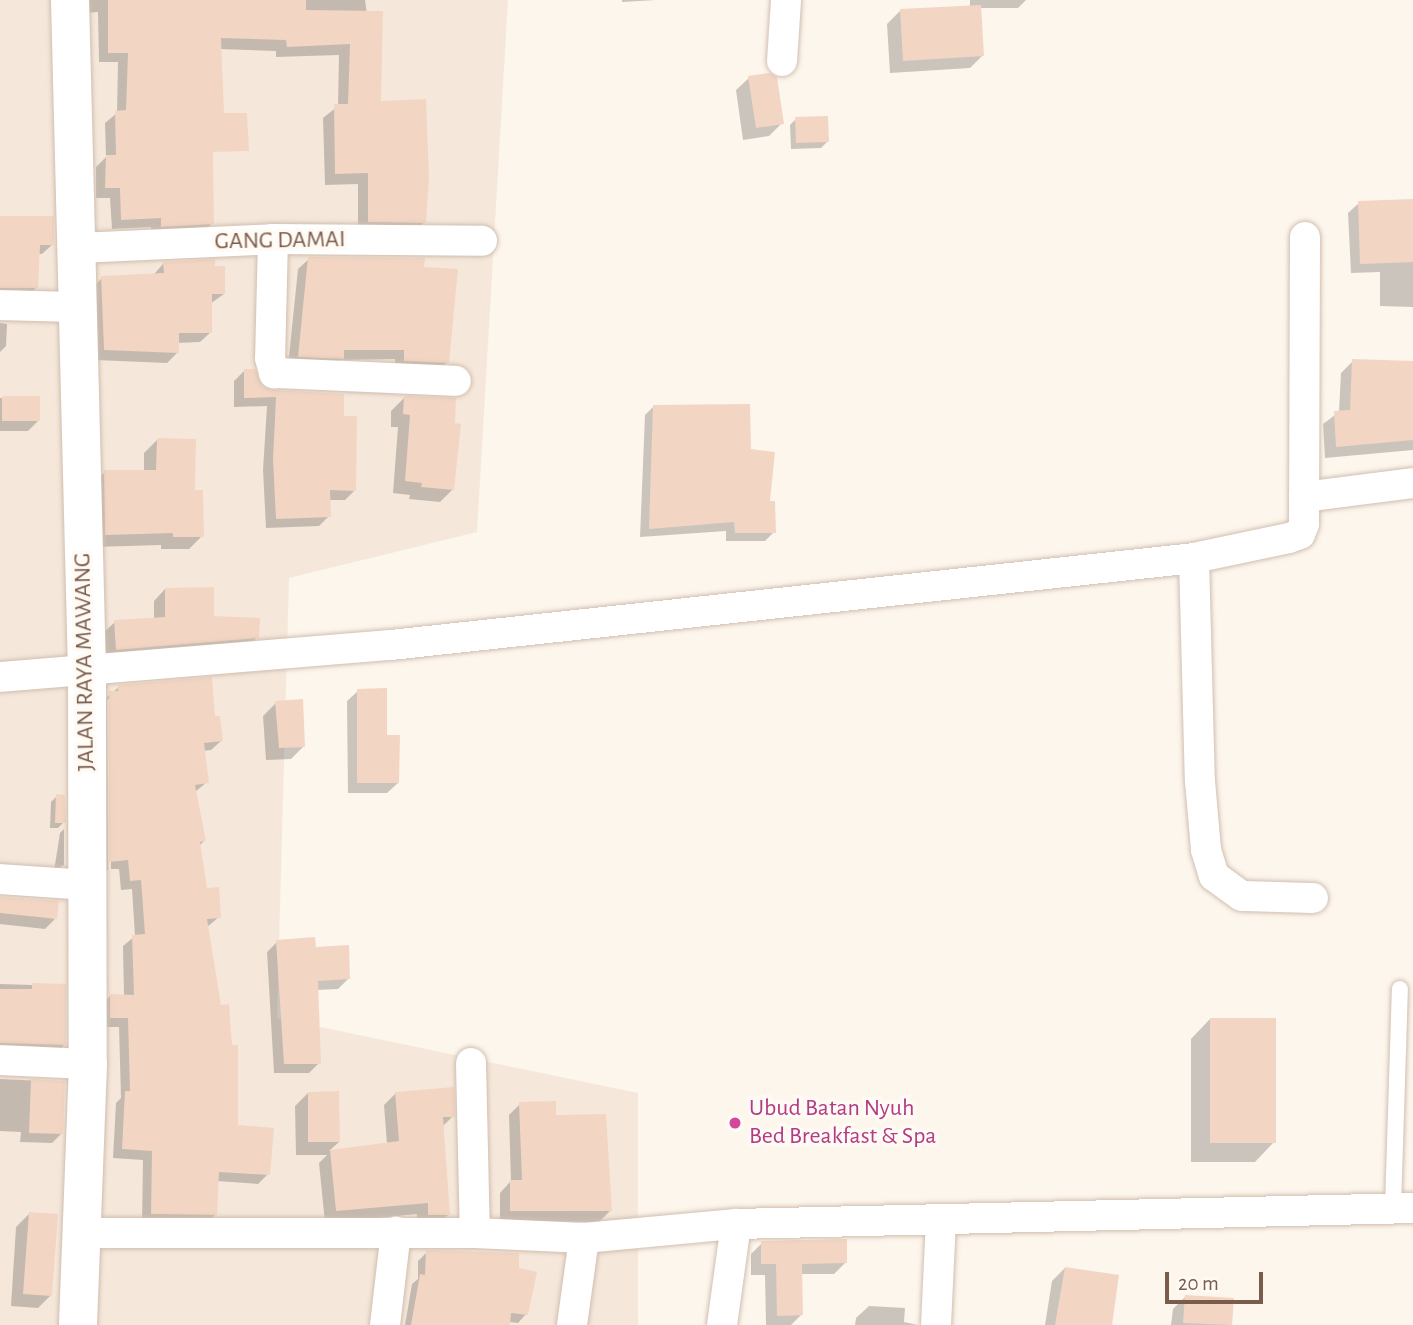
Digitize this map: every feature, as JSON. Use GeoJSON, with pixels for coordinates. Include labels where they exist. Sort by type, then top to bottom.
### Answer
{"type":"FeatureCollection","features":[{"type":"Feature","properties":{"kind":"main road","name":"JALAN RAYA MAWANG"},"geometry":{"type":"LineString","coordinates":[[70,0],[87,671],[88,1064],[78,1325]]}},
{"type":"Feature","properties":{"kind":"street"},"geometry":{"type":"LineString","coordinates":[[782,61],[786,0]]}},
{"type":"Feature","properties":{"kind":"street"},"geometry":{"type":"LineString","coordinates":[[0,677],[405,644],[1194,558],[1300,534],[1304,524],[1305,237]]}},
{"type":"Feature","properties":{"kind":"street","name":"GANG DAMAI"},"geometry":{"type":"LineString","coordinates":[[78,248],[273,239],[482,241]]}},
{"type":"Feature","properties":{"kind":"street"},"geometry":{"type":"LineString","coordinates":[[273,239],[270,358],[274,373],[456,381]]}},
{"type":"Feature","properties":{"kind":"street"},"geometry":{"type":"LineString","coordinates":[[0,305],[79,307]]}},
{"type":"Feature","properties":{"kind":"street"},"geometry":{"type":"LineString","coordinates":[[1304,497],[1413,483]]}},
{"type":"Feature","properties":{"kind":"street"},"geometry":{"type":"LineString","coordinates":[[1194,558],[1200,781],[1206,850],[1214,876],[1242,896],[1313,898]]}},
{"type":"Feature","properties":{"kind":"street"},"geometry":{"type":"LineString","coordinates":[[0,879],[87,885]]}},
{"type":"Feature","properties":{"kind":"street"},"geometry":{"type":"LineString","coordinates":[[0,1060],[88,1064]]}},
{"type":"Feature","properties":{"kind":"street"},"geometry":{"type":"LineString","coordinates":[[471,1063],[475,1233]]}},
{"type":"Feature","properties":{"kind":"street"},"geometry":{"type":"LineString","coordinates":[[82,1233],[396,1232],[584,1238],[736,1224],[1403,1208]]}},
{"type":"Feature","properties":{"kind":"street"},"geometry":{"type":"LineString","coordinates":[[936,1325],[942,1220]]}},
{"type":"Feature","properties":{"kind":"street"},"geometry":{"type":"LineString","coordinates":[[722,1325],[736,1224]]}},
{"type":"Feature","properties":{"kind":"street"},"geometry":{"type":"LineString","coordinates":[[385,1325],[396,1232]]}},
{"type":"Feature","properties":{"kind":"street"},"geometry":{"type":"LineString","coordinates":[[572,1325],[584,1238]]}},
{"type":"Feature","properties":{"kind":"lane"},"geometry":{"type":"LineString","coordinates":[[1400,989],[1403,1208]]}},
{"type":"Feature","properties":{"kind":"shaded area"},"geometry":{"type":"Polygon","coordinates":[[[0,0],[508,0],[477,532],[289,578],[277,1018],[638,1093],[638,1325],[0,1325],[0,0]]]}},
{"type":"Feature","properties":{"kind":"building"},"geometry":{"type":"Polygon","coordinates":[[[108,0],[306,0],[306,10],[383,11],[381,101],[426,99],[429,178],[426,223],[368,222],[368,173],[335,174],[334,104],[348,104],[350,44],[287,47],[286,40],[221,38],[224,113],[247,113],[249,151],[213,152],[214,224],[161,227],[161,218],[121,220],[120,188],[105,188],[106,155],[116,155],[115,111],[126,110],[128,53],[108,53],[108,0]]]}},
{"type":"Feature","properties":{"kind":"building"},"geometry":{"type":"Polygon","coordinates":[[[981,5],[984,56],[903,61],[900,9],[981,5]]]}},
{"type":"Feature","properties":{"kind":"building"},"geometry":{"type":"Polygon","coordinates":[[[770,73],[777,77],[784,124],[756,128],[748,76],[770,73]]]}},
{"type":"Feature","properties":{"kind":"building"},"geometry":{"type":"Polygon","coordinates":[[[828,116],[829,142],[796,143],[795,117],[828,116]]]}},
{"type":"Feature","properties":{"kind":"building"},"geometry":{"type":"Polygon","coordinates":[[[1413,199],[1413,262],[1360,264],[1358,201],[1413,199]]]}},
{"type":"Feature","properties":{"kind":"building"},"geometry":{"type":"Polygon","coordinates":[[[0,216],[54,216],[54,245],[40,245],[38,288],[0,288],[0,216]]]}},
{"type":"Feature","properties":{"kind":"building"},"geometry":{"type":"Polygon","coordinates":[[[308,257],[425,258],[424,267],[458,269],[449,363],[404,361],[404,350],[344,350],[344,359],[298,357],[308,257]]]}},
{"type":"Feature","properties":{"kind":"building"},"geometry":{"type":"Polygon","coordinates":[[[215,259],[215,266],[225,266],[225,294],[212,294],[212,333],[179,333],[179,353],[104,350],[101,276],[164,273],[163,262],[215,259]]]}},
{"type":"Feature","properties":{"kind":"building"},"geometry":{"type":"Polygon","coordinates":[[[1352,359],[1413,361],[1413,440],[1336,447],[1334,411],[1350,410],[1352,359]]]}},
{"type":"Feature","properties":{"kind":"building"},"geometry":{"type":"Polygon","coordinates":[[[244,369],[255,369],[262,386],[272,390],[344,394],[344,416],[357,416],[356,491],[330,490],[331,517],[276,519],[273,459],[276,397],[244,398],[244,369]]]}},
{"type":"Feature","properties":{"kind":"building"},"geometry":{"type":"Polygon","coordinates":[[[2,396],[40,396],[40,421],[2,421],[2,396]]]}},
{"type":"Feature","properties":{"kind":"building"},"geometry":{"type":"Polygon","coordinates":[[[404,396],[456,398],[455,423],[461,424],[454,490],[421,487],[422,483],[405,481],[410,415],[403,414],[404,396]]]}},
{"type":"Feature","properties":{"kind":"building"},"geometry":{"type":"Polygon","coordinates":[[[750,404],[751,449],[775,452],[770,501],[775,501],[776,533],[735,533],[734,522],[649,529],[653,405],[750,404]]]}},
{"type":"Feature","properties":{"kind":"building"},"geometry":{"type":"Polygon","coordinates":[[[157,438],[196,439],[195,490],[203,490],[204,537],[173,537],[173,533],[105,535],[104,470],[156,470],[157,438]]]}},
{"type":"Feature","properties":{"kind":"building"},"geometry":{"type":"Polygon","coordinates":[[[214,587],[214,616],[260,618],[259,638],[116,650],[114,620],[165,617],[165,588],[214,587]]]}},
{"type":"Feature","properties":{"kind":"building"},"geometry":{"type":"Polygon","coordinates":[[[212,677],[215,716],[220,716],[223,741],[204,743],[209,783],[195,785],[206,841],[200,842],[207,888],[219,887],[221,918],[207,919],[221,1005],[229,1004],[232,1045],[238,1045],[238,1125],[274,1128],[270,1175],[219,1172],[217,1215],[151,1214],[152,1151],[122,1149],[125,1091],[130,1091],[128,1018],[110,1018],[110,994],[134,995],[132,935],[145,934],[141,880],[130,881],[128,860],[109,862],[109,691],[118,691],[118,685],[212,677]]]}},
{"type":"Feature","properties":{"kind":"building"},"geometry":{"type":"Polygon","coordinates":[[[387,688],[387,735],[400,735],[399,783],[357,783],[357,689],[387,688]]]}},
{"type":"Feature","properties":{"kind":"building"},"geometry":{"type":"Polygon","coordinates":[[[303,699],[305,747],[279,748],[275,701],[303,699]]]}},
{"type":"Feature","properties":{"kind":"building"},"geometry":{"type":"Polygon","coordinates":[[[56,794],[65,795],[66,823],[55,823],[56,794]]]}},
{"type":"Feature","properties":{"kind":"building"},"geometry":{"type":"Polygon","coordinates":[[[0,897],[59,901],[57,919],[0,913],[0,897]]]}},
{"type":"Feature","properties":{"kind":"building"},"geometry":{"type":"Polygon","coordinates":[[[315,937],[316,947],[349,945],[350,979],[318,981],[321,1064],[284,1064],[276,940],[315,937]]]}},
{"type":"Feature","properties":{"kind":"building"},"geometry":{"type":"Polygon","coordinates":[[[32,983],[66,984],[66,1045],[0,1043],[0,989],[32,989],[32,983]]]}},
{"type":"Feature","properties":{"kind":"building"},"geometry":{"type":"Polygon","coordinates":[[[1210,1018],[1276,1018],[1276,1143],[1210,1143],[1210,1018]]]}},
{"type":"Feature","properties":{"kind":"building"},"geometry":{"type":"Polygon","coordinates":[[[31,1079],[65,1081],[63,1134],[29,1133],[31,1079]]]}},
{"type":"Feature","properties":{"kind":"building"},"geometry":{"type":"Polygon","coordinates":[[[454,1087],[455,1117],[443,1117],[450,1215],[428,1215],[428,1203],[336,1211],[330,1150],[399,1141],[395,1092],[454,1087]]]}},
{"type":"Feature","properties":{"kind":"building"},"geometry":{"type":"Polygon","coordinates":[[[339,1091],[340,1142],[308,1142],[308,1092],[339,1091]]]}},
{"type":"Feature","properties":{"kind":"building"},"geometry":{"type":"Polygon","coordinates":[[[556,1101],[556,1115],[606,1114],[612,1211],[510,1211],[510,1180],[522,1180],[519,1102],[556,1101]]]}},
{"type":"Feature","properties":{"kind":"building"},"geometry":{"type":"Polygon","coordinates":[[[29,1212],[58,1214],[52,1296],[23,1294],[29,1212]]]}},
{"type":"Feature","properties":{"kind":"building"},"geometry":{"type":"Polygon","coordinates":[[[847,1239],[847,1263],[802,1264],[803,1315],[777,1316],[776,1264],[761,1264],[761,1241],[847,1239]]]}},
{"type":"Feature","properties":{"kind":"building"},"geometry":{"type":"Polygon","coordinates":[[[426,1250],[519,1253],[519,1268],[537,1272],[528,1315],[511,1313],[510,1325],[411,1325],[420,1274],[425,1275],[426,1250]]]}},
{"type":"Feature","properties":{"kind":"building"},"geometry":{"type":"Polygon","coordinates":[[[1065,1267],[1119,1275],[1112,1325],[1055,1325],[1065,1267]]]}},
{"type":"Feature","properties":{"kind":"building"},"geometry":{"type":"Polygon","coordinates":[[[1185,1295],[1234,1298],[1232,1325],[1183,1323],[1185,1295]]]}},
{"type":"Feature","properties":{"kind":"place","name":"Ubud Batan Nyuh Bed Breakfast & Spa"},"geometry":{"type":"Point","coordinates":[735,1123]}}]}
